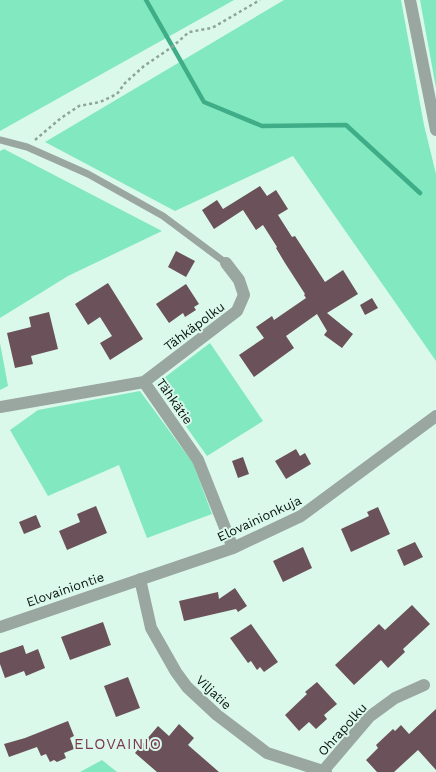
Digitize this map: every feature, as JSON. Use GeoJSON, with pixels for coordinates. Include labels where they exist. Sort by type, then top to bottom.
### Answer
{"type":"FeatureCollection","features":[{"type":"Feature","properties":{"kind":"street"},"geometry":{"type":"LineString","coordinates":[[410,0],[436,130]]}},
{"type":"Feature","properties":{"kind":"street","name":"Tähkäpolku"},"geometry":{"type":"LineString","coordinates":[[144,382],[237,311],[244,296],[239,280],[226,262]]}},
{"type":"Feature","properties":{"kind":"street","name":"Tähkätie"},"geometry":{"type":"LineString","coordinates":[[0,407],[144,382],[198,460],[233,548]]}},
{"type":"Feature","properties":{"kind":"street","name":"Elovainionkuja"},"geometry":{"type":"LineString","coordinates":[[140,579],[233,548],[301,516],[436,416]]}},
{"type":"Feature","properties":{"kind":"street","name":"Elovainiontie"},"geometry":{"type":"LineString","coordinates":[[0,627],[140,579]]}},
{"type":"Feature","properties":{"kind":"street","name":"Viljatie"},"geometry":{"type":"LineString","coordinates":[[140,579],[151,628],[176,672],[186,686],[217,715],[267,753],[325,771]]}},
{"type":"Feature","properties":{"kind":"street","name":"Ohrapolku"},"geometry":{"type":"LineString","coordinates":[[325,771],[369,717],[395,698],[424,685]]}},
{"type":"Feature","properties":{"kind":"lane"},"geometry":{"type":"LineString","coordinates":[[0,140],[27,147],[88,174],[163,216],[226,262]]}},
{"type":"Feature","properties":{"kind":"path"},"geometry":{"type":"LineString","coordinates":[[27,147],[61,118],[80,106],[100,102],[117,94],[125,83],[144,66],[172,47],[189,32],[212,28],[260,0]]}},
{"type":"Feature","properties":{"kind":"green space"},"geometry":{"type":"Polygon","coordinates":[[[0,0],[234,0],[0,131],[0,0]]]}},
{"type":"Feature","properties":{"kind":"green space"},"geometry":{"type":"Polygon","coordinates":[[[284,0],[401,0],[424,125],[436,174],[436,361],[293,156],[175,211],[45,142],[284,0]]]}},
{"type":"Feature","properties":{"kind":"green space"},"geometry":{"type":"Polygon","coordinates":[[[420,0],[436,0],[436,88],[420,0]]]}},
{"type":"Feature","properties":{"kind":"green space"},"geometry":{"type":"Polygon","coordinates":[[[4,149],[162,231],[68,276],[0,318],[0,151],[4,149]]]}},
{"type":"Feature","properties":{"kind":"green space"},"geometry":{"type":"Polygon","coordinates":[[[0,343],[8,386],[0,390],[0,343]]]}},
{"type":"Feature","properties":{"kind":"green space"},"geometry":{"type":"Polygon","coordinates":[[[210,343],[263,421],[207,456],[156,384],[210,343]]]}},
{"type":"Feature","properties":{"kind":"green space"},"geometry":{"type":"Polygon","coordinates":[[[140,391],[193,463],[212,514],[147,538],[119,465],[48,496],[10,430],[38,410],[140,391]]]}},
{"type":"Feature","properties":{"kind":"green space"},"geometry":{"type":"Polygon","coordinates":[[[102,760],[117,772],[80,772],[102,760]]]}},
{"type":"Feature","properties":{"kind":"building"},"geometry":{"type":"Polygon","coordinates":[[[260,186],[267,196],[276,190],[288,209],[278,215],[292,237],[295,236],[325,282],[343,270],[358,294],[327,313],[353,334],[342,348],[324,335],[327,331],[317,314],[286,336],[294,348],[254,377],[239,355],[264,338],[256,327],[272,316],[274,320],[306,298],[304,295],[305,294],[263,225],[256,230],[243,210],[214,229],[202,210],[217,200],[223,209],[260,186]]]}},
{"type":"Feature","properties":{"kind":"building"},"geometry":{"type":"Polygon","coordinates":[[[176,251],[195,261],[186,277],[168,267],[176,251]]]}},
{"type":"Feature","properties":{"kind":"building"},"geometry":{"type":"Polygon","coordinates":[[[108,283],[143,339],[110,360],[100,343],[112,336],[100,317],[88,325],[75,304],[108,283]]]}},
{"type":"Feature","properties":{"kind":"building"},"geometry":{"type":"Polygon","coordinates":[[[186,284],[199,304],[194,307],[196,310],[185,317],[183,313],[169,323],[156,304],[186,284]]]}},
{"type":"Feature","properties":{"kind":"building"},"geometry":{"type":"Polygon","coordinates":[[[372,298],[378,308],[365,315],[360,305],[372,298]]]}},
{"type":"Feature","properties":{"kind":"building"},"geometry":{"type":"Polygon","coordinates":[[[49,312],[58,349],[31,356],[33,364],[15,368],[7,333],[31,327],[29,317],[49,312]]]}},
{"type":"Feature","properties":{"kind":"building"},"geometry":{"type":"Polygon","coordinates":[[[296,449],[300,456],[305,453],[311,464],[286,479],[275,461],[296,449]]]}},
{"type":"Feature","properties":{"kind":"building"},"geometry":{"type":"Polygon","coordinates":[[[243,457],[249,474],[238,478],[232,461],[243,457]]]}},
{"type":"Feature","properties":{"kind":"building"},"geometry":{"type":"Polygon","coordinates":[[[96,506],[107,533],[67,550],[59,531],[80,522],[77,514],[96,506]]]}},
{"type":"Feature","properties":{"kind":"building"},"geometry":{"type":"Polygon","coordinates":[[[378,507],[390,534],[351,552],[341,529],[369,516],[367,512],[378,507]]]}},
{"type":"Feature","properties":{"kind":"building"},"geometry":{"type":"Polygon","coordinates":[[[36,515],[41,527],[24,534],[19,522],[36,515]]]}},
{"type":"Feature","properties":{"kind":"building"},"geometry":{"type":"Polygon","coordinates":[[[415,542],[423,557],[404,566],[397,550],[415,542]]]}},
{"type":"Feature","properties":{"kind":"building"},"geometry":{"type":"Polygon","coordinates":[[[303,547],[312,568],[283,582],[273,561],[303,547]]]}},
{"type":"Feature","properties":{"kind":"building"},"geometry":{"type":"Polygon","coordinates":[[[235,588],[247,606],[238,612],[236,609],[184,621],[179,601],[218,592],[219,599],[235,588]]]}},
{"type":"Feature","properties":{"kind":"building"},"geometry":{"type":"Polygon","coordinates":[[[412,605],[430,624],[403,649],[405,652],[388,668],[381,660],[354,685],[335,665],[379,624],[385,630],[412,605]]]}},
{"type":"Feature","properties":{"kind":"building"},"geometry":{"type":"Polygon","coordinates":[[[103,622],[111,645],[70,660],[61,637],[103,622]]]}},
{"type":"Feature","properties":{"kind":"building"},"geometry":{"type":"Polygon","coordinates":[[[251,624],[278,662],[264,672],[260,667],[257,670],[251,661],[248,663],[230,638],[251,624]]]}},
{"type":"Feature","properties":{"kind":"building"},"geometry":{"type":"Polygon","coordinates":[[[23,645],[26,654],[38,649],[45,668],[26,676],[24,671],[5,678],[0,664],[0,653],[23,645]]]}},
{"type":"Feature","properties":{"kind":"building"},"geometry":{"type":"Polygon","coordinates":[[[128,677],[140,708],[116,717],[104,686],[128,677]]]}},
{"type":"Feature","properties":{"kind":"building"},"geometry":{"type":"Polygon","coordinates":[[[317,682],[337,704],[324,715],[327,719],[316,729],[309,722],[299,731],[285,715],[307,694],[305,692],[317,682]]]}},
{"type":"Feature","properties":{"kind":"building"},"geometry":{"type":"Polygon","coordinates":[[[436,709],[436,770],[418,750],[394,772],[377,772],[366,760],[378,748],[376,745],[393,729],[395,731],[401,725],[409,734],[436,709]]]}},
{"type":"Feature","properties":{"kind":"building"},"geometry":{"type":"Polygon","coordinates":[[[68,721],[74,736],[70,738],[74,749],[64,753],[66,758],[57,762],[54,760],[50,762],[46,754],[41,756],[37,747],[9,757],[4,744],[25,738],[68,721]]]}},
{"type":"Feature","properties":{"kind":"building"},"geometry":{"type":"Polygon","coordinates":[[[179,724],[194,738],[188,745],[219,772],[157,772],[135,753],[158,726],[169,736],[179,724]]]}},
{"type":"Feature","properties":{"kind":"waterway"},"geometry":{"type":"LineString","coordinates":[[146,0],[204,102],[262,126],[346,125],[420,193]]}},
{"type":"Feature","properties":{"kind":"district","name":"ELOVAINIO"},"geometry":{"type":"Point","coordinates":[118,744]}}]}
